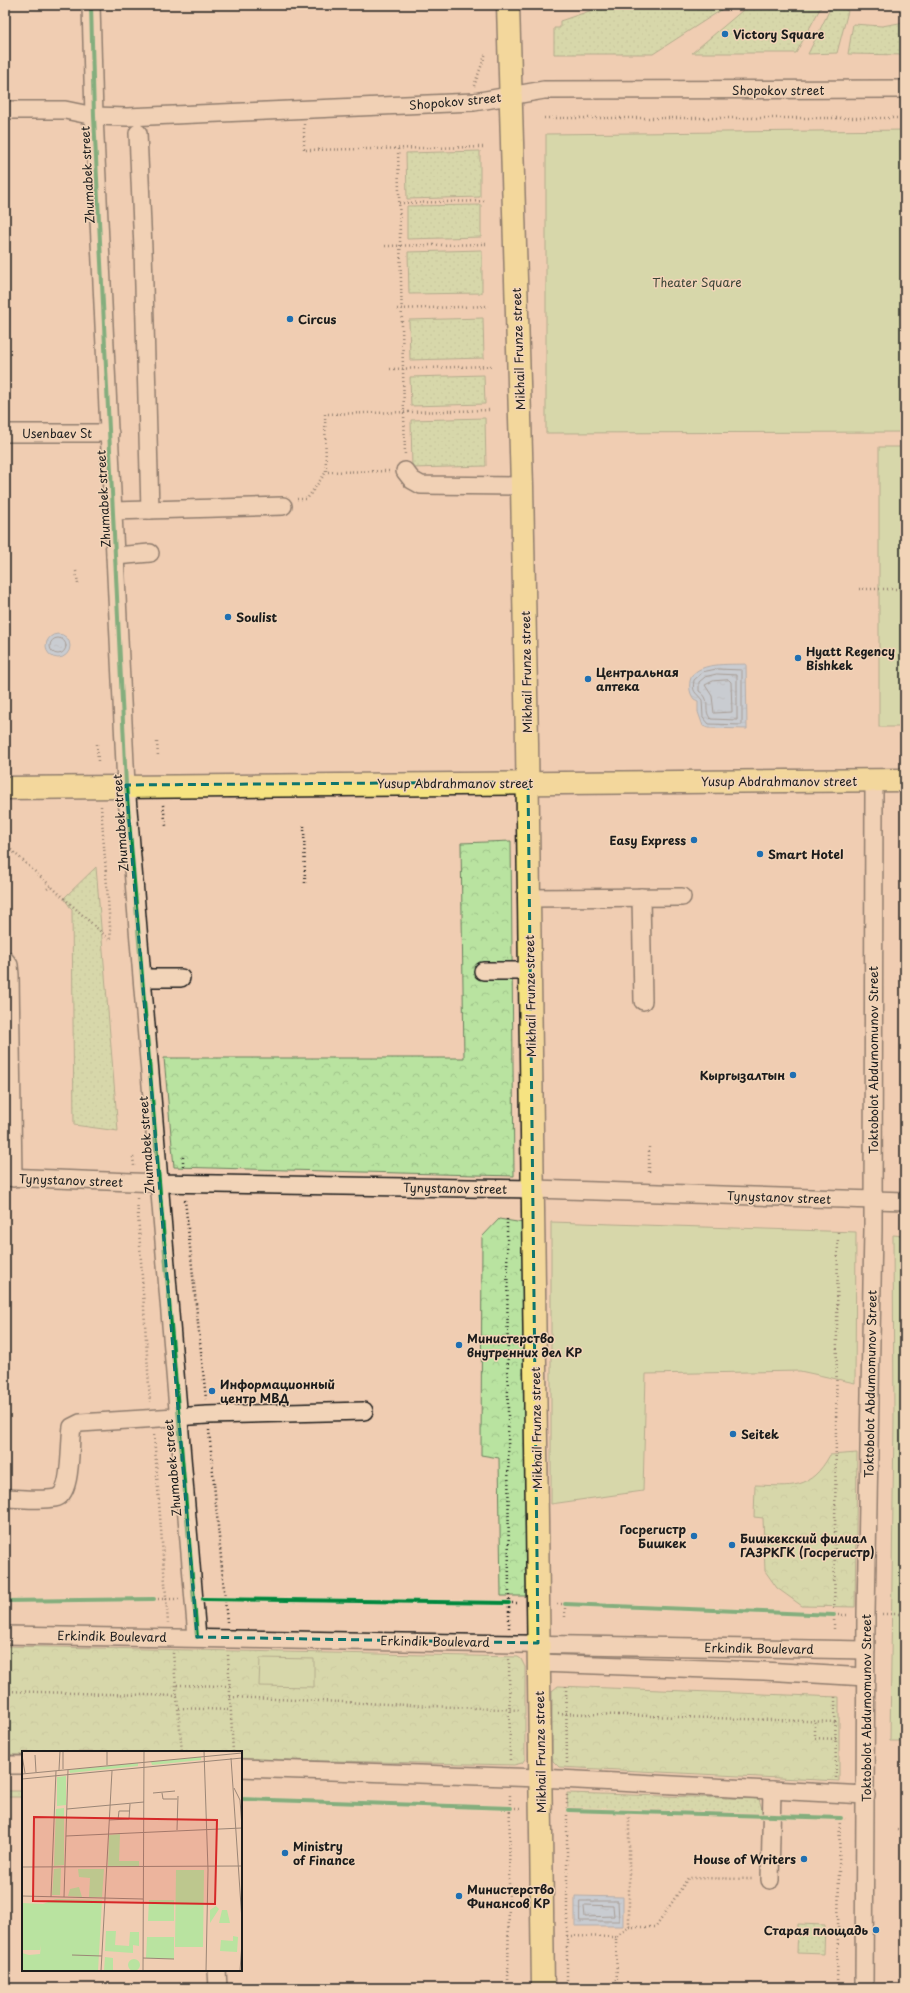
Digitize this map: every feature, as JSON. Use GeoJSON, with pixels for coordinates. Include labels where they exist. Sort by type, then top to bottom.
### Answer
{"type":"FeatureCollection","features":[{"type":"Feature","properties":{"kind":"main road","name":"Mikhail Frunze street"},"geometry":{"type":"LineString","coordinates":[[508,5],[522,486],[528,782],[528,898],[534,1189],[538,1653],[543,1988]]}},
{"type":"Feature","properties":{"kind":"main road","name":"Yusup Abdrahmanov street"},"geometry":{"type":"LineString","coordinates":[[5,788],[528,782],[905,780]]}},
{"type":"Feature","properties":{"kind":"street","name":"Zhumabek street"},"geometry":{"type":"LineString","coordinates":[[91,5],[94,116],[126,786],[197,1637]]}},
{"type":"Feature","properties":{"kind":"street","name":"Shopokov street"},"geometry":{"type":"LineString","coordinates":[[5,110],[65,110],[94,116],[127,117],[474,102],[544,90],[905,89]]}},
{"type":"Feature","properties":{"kind":"street"},"geometry":{"type":"LineString","coordinates":[[138,133],[150,510]]}},
{"type":"Feature","properties":{"kind":"street","name":"Usenbaev St"},"geometry":{"type":"LineString","coordinates":[[5,433],[110,433]]}},
{"type":"Feature","properties":{"kind":"street"},"geometry":{"type":"LineString","coordinates":[[405,471],[412,480],[421,484],[522,486]]}},
{"type":"Feature","properties":{"kind":"street"},"geometry":{"type":"LineString","coordinates":[[113,512],[283,506]]}},
{"type":"Feature","properties":{"kind":"street"},"geometry":{"type":"LineString","coordinates":[[116,556],[150,553]]}},
{"type":"Feature","properties":{"kind":"street","name":"Toktobolot Abdumomunov Street"},"geometry":{"type":"LineString","coordinates":[[864,1988],[866,1650],[873,1200],[874,780]]}},
{"type":"Feature","properties":{"kind":"street"},"geometry":{"type":"LineString","coordinates":[[641,897],[643,1001]]}},
{"type":"Feature","properties":{"kind":"street"},"geometry":{"type":"LineString","coordinates":[[528,898],[682,897]]}},
{"type":"Feature","properties":{"kind":"street"},"geometry":{"type":"LineString","coordinates":[[5,960],[9,966],[10,976],[8,1074],[9,1177]]}},
{"type":"Feature","properties":{"kind":"street"},"geometry":{"type":"LineString","coordinates":[[483,971],[530,971]]}},
{"type":"Feature","properties":{"kind":"street"},"geometry":{"type":"LineString","coordinates":[[143,978],[181,978]]}},
{"type":"Feature","properties":{"kind":"street","name":"Tynystanov street"},"geometry":{"type":"LineString","coordinates":[[9,1177],[158,1183],[534,1189],[905,1201]]}},
{"type":"Feature","properties":{"kind":"street"},"geometry":{"type":"LineString","coordinates":[[5,1498],[56,1498],[63,1494],[68,1484],[72,1427],[80,1423],[207,1415],[364,1411]]}},
{"type":"Feature","properties":{"kind":"street","name":"Erkindik Boulevard"},"geometry":{"type":"LineString","coordinates":[[5,1635],[197,1637],[538,1653],[866,1650]]}},
{"type":"Feature","properties":{"kind":"street"},"geometry":{"type":"LineString","coordinates":[[538,1653],[764,1671],[866,1677]]}},
{"type":"Feature","properties":{"kind":"street"},"geometry":{"type":"LineString","coordinates":[[5,1765],[22,1765]]}},
{"type":"Feature","properties":{"kind":"street"},"geometry":{"type":"LineString","coordinates":[[242,1768],[540,1778],[866,1795]]}},
{"type":"Feature","properties":{"kind":"street"},"geometry":{"type":"LineString","coordinates":[[770,1880],[772,1790]]}},
{"type":"Feature","properties":{"kind":"street"},"geometry":{"type":"LineString","coordinates":[[217,1971],[218,1988]]}},
{"type":"Feature","properties":{"kind":"path"},"geometry":{"type":"LineString","coordinates":[[474,88],[486,53]]}},
{"type":"Feature","properties":{"kind":"path"},"geometry":{"type":"LineString","coordinates":[[544,118],[905,118]]}},
{"type":"Feature","properties":{"kind":"path"},"geometry":{"type":"LineString","coordinates":[[304,124],[304,150],[484,147]]}},
{"type":"Feature","properties":{"kind":"path"},"geometry":{"type":"LineString","coordinates":[[398,149],[404,436]]}},
{"type":"Feature","properties":{"kind":"path"},"geometry":{"type":"LineString","coordinates":[[399,203],[486,201]]}},
{"type":"Feature","properties":{"kind":"path"},"geometry":{"type":"LineString","coordinates":[[385,246],[487,244]]}},
{"type":"Feature","properties":{"kind":"path"},"geometry":{"type":"LineString","coordinates":[[397,309],[489,306]]}},
{"type":"Feature","properties":{"kind":"path"},"geometry":{"type":"LineString","coordinates":[[390,369],[491,366]]}},
{"type":"Feature","properties":{"kind":"path"},"geometry":{"type":"LineString","coordinates":[[307,499],[326,472],[325,414],[491,410]]}},
{"type":"Feature","properties":{"kind":"path"},"geometry":{"type":"LineString","coordinates":[[326,472],[405,471]]}},
{"type":"Feature","properties":{"kind":"path"},"geometry":{"type":"LineString","coordinates":[[76,570],[78,584]]}},
{"type":"Feature","properties":{"kind":"path"},"geometry":{"type":"LineString","coordinates":[[859,589],[905,589]]}},
{"type":"Feature","properties":{"kind":"path"},"geometry":{"type":"LineString","coordinates":[[157,742],[158,756]]}},
{"type":"Feature","properties":{"kind":"path"},"geometry":{"type":"LineString","coordinates":[[97,744],[98,761]]}},
{"type":"Feature","properties":{"kind":"path"},"geometry":{"type":"LineString","coordinates":[[163,801],[166,826]]}},
{"type":"Feature","properties":{"kind":"path"},"geometry":{"type":"LineString","coordinates":[[7,827],[8,847],[111,941],[100,802]]}},
{"type":"Feature","properties":{"kind":"path"},"geometry":{"type":"LineString","coordinates":[[304,826],[305,885]]}},
{"type":"Feature","properties":{"kind":"path"},"geometry":{"type":"LineString","coordinates":[[48,889],[51,886]]}},
{"type":"Feature","properties":{"kind":"path"},"geometry":{"type":"LineString","coordinates":[[649,1172],[650,1144]]}},
{"type":"Feature","properties":{"kind":"path"},"geometry":{"type":"LineString","coordinates":[[133,1157],[134,1166]]}},
{"type":"Feature","properties":{"kind":"path"},"geometry":{"type":"LineString","coordinates":[[183,1157],[183,1171]]}},
{"type":"Feature","properties":{"kind":"path"},"geometry":{"type":"LineString","coordinates":[[137,1195],[150,1418],[156,1443],[165,1599],[168,1624]]}},
{"type":"Feature","properties":{"kind":"path"},"geometry":{"type":"LineString","coordinates":[[507,1219],[509,1634]]}},
{"type":"Feature","properties":{"kind":"path"},"geometry":{"type":"LineString","coordinates":[[834,1629],[838,1230]]}},
{"type":"Feature","properties":{"kind":"path"},"geometry":{"type":"LineString","coordinates":[[146,1599],[185,1599]]}},
{"type":"Feature","properties":{"kind":"path"},"geometry":{"type":"LineString","coordinates":[[218,1600],[233,1600]]}},
{"type":"Feature","properties":{"kind":"path"},"geometry":{"type":"LineString","coordinates":[[501,1603],[523,1603]]}},
{"type":"Feature","properties":{"kind":"path"},"geometry":{"type":"LineString","coordinates":[[565,1618],[565,1604],[573,1604]]}},
{"type":"Feature","properties":{"kind":"path"},"geometry":{"type":"LineString","coordinates":[[826,1614],[850,1614]]}},
{"type":"Feature","properties":{"kind":"path"},"geometry":{"type":"LineString","coordinates":[[882,1614],[905,1614]]}},
{"type":"Feature","properties":{"kind":"path"},"geometry":{"type":"LineString","coordinates":[[172,1649],[177,1685],[182,1751]]}},
{"type":"Feature","properties":{"kind":"path"},"geometry":{"type":"LineString","coordinates":[[228,1650],[233,1751]]}},
{"type":"Feature","properties":{"kind":"path"},"geometry":{"type":"LineString","coordinates":[[509,1656],[510,1765]]}},
{"type":"Feature","properties":{"kind":"path"},"geometry":{"type":"LineString","coordinates":[[177,1685],[230,1686]]}},
{"type":"Feature","properties":{"kind":"path"},"geometry":{"type":"LineString","coordinates":[[566,1686],[567,1768]]}},
{"type":"Feature","properties":{"kind":"path"},"geometry":{"type":"LineString","coordinates":[[5,1691],[178,1696]]}},
{"type":"Feature","properties":{"kind":"path"},"geometry":{"type":"LineString","coordinates":[[230,1697],[525,1710]]}},
{"type":"Feature","properties":{"kind":"path"},"geometry":{"type":"LineString","coordinates":[[835,1697],[836,1781]]}},
{"type":"Feature","properties":{"kind":"path"},"geometry":{"type":"LineString","coordinates":[[179,1708],[231,1710]]}},
{"type":"Feature","properties":{"kind":"path"},"geometry":{"type":"LineString","coordinates":[[552,1712],[836,1722]]}},
{"type":"Feature","properties":{"kind":"path"},"geometry":{"type":"LineString","coordinates":[[815,1722],[815,1738],[836,1739]]}},
{"type":"Feature","properties":{"kind":"path"},"geometry":{"type":"LineString","coordinates":[[508,1988],[511,1808],[510,1785]]}},
{"type":"Feature","properties":{"kind":"path"},"geometry":{"type":"LineString","coordinates":[[567,1793],[567,1988]]}},
{"type":"Feature","properties":{"kind":"path"},"geometry":{"type":"LineString","coordinates":[[503,1808],[527,1808]]}},
{"type":"Feature","properties":{"kind":"path"},"geometry":{"type":"LineString","coordinates":[[568,1810],[575,1810]]}},
{"type":"Feature","properties":{"kind":"path"},"geometry":{"type":"LineString","coordinates":[[622,1811],[637,1812]]}},
{"type":"Feature","properties":{"kind":"path"},"geometry":{"type":"LineString","coordinates":[[629,1811],[629,1926]]}},
{"type":"Feature","properties":{"kind":"path"},"geometry":{"type":"LineString","coordinates":[[837,1988],[843,1819],[840,1812]]}},
{"type":"Feature","properties":{"kind":"path"},"geometry":{"type":"LineString","coordinates":[[833,1818],[843,1819]]}},
{"type":"Feature","properties":{"kind":"path"},"geometry":{"type":"LineString","coordinates":[[896,1830],[905,1831]]}},
{"type":"Feature","properties":{"kind":"path"},"geometry":{"type":"LineString","coordinates":[[567,1936],[616,1937],[629,1926],[656,1927],[688,1878],[770,1880]]}},
{"type":"Feature","properties":{"kind":"path"},"geometry":{"type":"LineString","coordinates":[[616,1937],[617,1988]]}},
{"type":"Feature","properties":{"kind":"highlighted area"},"geometry":{"type":"Polygon","coordinates":[[[528,782],[538,1643],[197,1637],[126,785],[528,782]]]}},
{"type":"Feature","properties":{"kind":"green space"},"geometry":{"type":"Polygon","coordinates":[[[607,5],[729,5],[653,54],[554,54],[554,28],[560,28],[560,21],[607,5]]]}},
{"type":"Feature","properties":{"kind":"green space"},"geometry":{"type":"Polygon","coordinates":[[[749,5],[822,5],[796,53],[692,53],[749,5]]]}},
{"type":"Feature","properties":{"kind":"green space"},"geometry":{"type":"Polygon","coordinates":[[[832,5],[848,11],[837,53],[808,54],[832,5]]]}},
{"type":"Feature","properties":{"kind":"green space"},"geometry":{"type":"Polygon","coordinates":[[[905,22],[905,55],[848,54],[853,24],[882,26],[905,22]]]}},
{"type":"Feature","properties":{"kind":"green space","name":"Theater Square"},"geometry":{"type":"Polygon","coordinates":[[[905,130],[905,432],[546,433],[546,134],[905,130]]]}},
{"type":"Feature","properties":{"kind":"green space"},"geometry":{"type":"Polygon","coordinates":[[[480,151],[480,197],[407,199],[406,153],[480,151]]]}},
{"type":"Feature","properties":{"kind":"green space"},"geometry":{"type":"Polygon","coordinates":[[[481,205],[481,237],[407,239],[407,206],[481,205]]]}},
{"type":"Feature","properties":{"kind":"green space"},"geometry":{"type":"Polygon","coordinates":[[[482,250],[482,293],[409,294],[408,252],[482,250]]]}},
{"type":"Feature","properties":{"kind":"green space"},"geometry":{"type":"Polygon","coordinates":[[[483,318],[484,358],[410,360],[409,320],[483,318]]]}},
{"type":"Feature","properties":{"kind":"green space"},"geometry":{"type":"Polygon","coordinates":[[[484,375],[485,404],[411,406],[410,377],[484,375]]]}},
{"type":"Feature","properties":{"kind":"green space"},"geometry":{"type":"Polygon","coordinates":[[[485,418],[486,466],[412,468],[411,420],[485,418]]]}},
{"type":"Feature","properties":{"kind":"green space"},"geometry":{"type":"Polygon","coordinates":[[[879,447],[905,447],[905,727],[879,727],[879,447]]]}},
{"type":"Feature","properties":{"kind":"green space"},"geometry":{"type":"Polygon","coordinates":[[[511,841],[514,1176],[174,1167],[164,1058],[464,1058],[461,843],[511,841]]]}},
{"type":"Feature","properties":{"kind":"green space"},"geometry":{"type":"Polygon","coordinates":[[[96,867],[118,1131],[74,1125],[72,910],[64,898],[96,867]]]}},
{"type":"Feature","properties":{"kind":"green space"},"geometry":{"type":"Polygon","coordinates":[[[499,1219],[523,1223],[526,1596],[501,1596],[499,1458],[481,1455],[482,1237],[499,1219]]]}},
{"type":"Feature","properties":{"kind":"green space"},"geometry":{"type":"Polygon","coordinates":[[[551,1222],[856,1232],[855,1383],[800,1371],[646,1374],[643,1491],[551,1504],[551,1222]]]}},
{"type":"Feature","properties":{"kind":"green space"},"geometry":{"type":"Polygon","coordinates":[[[893,1235],[905,1236],[905,1741],[890,1741],[894,1419],[893,1235]]]}},
{"type":"Feature","properties":{"kind":"green space"},"geometry":{"type":"Polygon","coordinates":[[[857,1453],[855,1607],[802,1606],[777,1588],[765,1571],[763,1518],[754,1517],[755,1485],[780,1486],[799,1484],[807,1481],[815,1475],[823,1467],[830,1455],[857,1453]]]}},
{"type":"Feature","properties":{"kind":"green space"},"geometry":{"type":"Polygon","coordinates":[[[5,1646],[518,1657],[521,1659],[525,1667],[525,1759],[522,1763],[514,1765],[242,1759],[242,1751],[22,1751],[22,1755],[5,1754],[5,1646]]]}},
{"type":"Feature","properties":{"kind":"green space"},"geometry":{"type":"Polygon","coordinates":[[[260,1658],[314,1659],[314,1687],[259,1686],[260,1658]]]}},
{"type":"Feature","properties":{"kind":"green space"},"geometry":{"type":"Polygon","coordinates":[[[558,1686],[839,1697],[839,1781],[559,1767],[553,1761],[552,1757],[552,1691],[558,1686]]]}},
{"type":"Feature","properties":{"kind":"green space"},"geometry":{"type":"Polygon","coordinates":[[[5,1791],[22,1791],[22,1797],[5,1797],[5,1791]]]}},
{"type":"Feature","properties":{"kind":"green space"},"geometry":{"type":"Polygon","coordinates":[[[567,1793],[759,1799],[764,1816],[568,1810],[567,1793]]]}},
{"type":"Feature","properties":{"kind":"green space"},"geometry":{"type":"Polygon","coordinates":[[[798,1924],[825,1925],[824,1954],[797,1953],[798,1924]]]}},
{"type":"Feature","properties":{"kind":"water"},"geometry":{"type":"Polygon","coordinates":[[[58,634],[67,637],[70,646],[67,655],[58,658],[49,655],[46,646],[49,637],[58,634]]]}},
{"type":"Feature","properties":{"kind":"water"},"geometry":{"type":"Polygon","coordinates":[[[746,664],[747,729],[708,728],[703,726],[698,712],[698,701],[694,699],[690,691],[690,681],[693,675],[698,670],[714,665],[746,664]]]}},
{"type":"Feature","properties":{"kind":"water"},"geometry":{"type":"Polygon","coordinates":[[[575,1896],[623,1897],[623,1926],[575,1926],[575,1896]]]}},
{"type":"Feature","properties":{"kind":"cycle path"},"geometry":{"type":"LineString","coordinates":[[91,5],[94,116],[126,785],[197,1637]]}},
{"type":"Feature","properties":{"kind":"cycle path"},"geometry":{"type":"LineString","coordinates":[[5,1601],[154,1599]]}},
{"type":"Feature","properties":{"kind":"cycle path"},"geometry":{"type":"LineString","coordinates":[[203,1599],[509,1603]]}},
{"type":"Feature","properties":{"kind":"cycle path"},"geometry":{"type":"LineString","coordinates":[[565,1604],[834,1615]]}},
{"type":"Feature","properties":{"kind":"cycle path"},"geometry":{"type":"LineString","coordinates":[[242,1799],[511,1808]]}},
{"type":"Feature","properties":{"kind":"cycle path"},"geometry":{"type":"LineString","coordinates":[[568,1810],[841,1818]]}},
{"type":"Feature","properties":{"kind":"place","name":"Victory Square"},"geometry":{"type":"Point","coordinates":[725,34]}},
{"type":"Feature","properties":{"kind":"place","name":"Circus"},"geometry":{"type":"Point","coordinates":[290,319]}},
{"type":"Feature","properties":{"kind":"place","name":"Soulist"},"geometry":{"type":"Point","coordinates":[228,617]}},
{"type":"Feature","properties":{"kind":"place","name":"Hyatt Regency Bishkek"},"geometry":{"type":"Point","coordinates":[798,658]}},
{"type":"Feature","properties":{"kind":"place","name":"Центральная аптека"},"geometry":{"type":"Point","coordinates":[588,679]}},
{"type":"Feature","properties":{"kind":"place","name":"Easy Express"},"geometry":{"type":"Point","coordinates":[694,840]}},
{"type":"Feature","properties":{"kind":"place","name":"Smart Hotel"},"geometry":{"type":"Point","coordinates":[760,854]}},
{"type":"Feature","properties":{"kind":"place","name":"Кыргызалтын"},"geometry":{"type":"Point","coordinates":[793,1075]}},
{"type":"Feature","properties":{"kind":"place","name":"Министерство внутренних дел КР"},"geometry":{"type":"Point","coordinates":[459,1345]}},
{"type":"Feature","properties":{"kind":"place","name":"Информационный центр МВД"},"geometry":{"type":"Point","coordinates":[212,1391]}},
{"type":"Feature","properties":{"kind":"place","name":"Seitek"},"geometry":{"type":"Point","coordinates":[733,1434]}},
{"type":"Feature","properties":{"kind":"place","name":"Госрегистр Бишкек"},"geometry":{"type":"Point","coordinates":[694,1536]}},
{"type":"Feature","properties":{"kind":"place","name":"Бишкекский филиал ГАЗРКГК (Госрегистр)"},"geometry":{"type":"Point","coordinates":[732,1545]}},
{"type":"Feature","properties":{"kind":"place","name":"Ministry of Finance"},"geometry":{"type":"Point","coordinates":[285,1853]}},
{"type":"Feature","properties":{"kind":"place","name":"House of Writers"},"geometry":{"type":"Point","coordinates":[804,1859]}},
{"type":"Feature","properties":{"kind":"place","name":"Министерство Финансов КР"},"geometry":{"type":"Point","coordinates":[459,1896]}},
{"type":"Feature","properties":{"kind":"place","name":"Старая площадь"},"geometry":{"type":"Point","coordinates":[876,1930]}}]}
